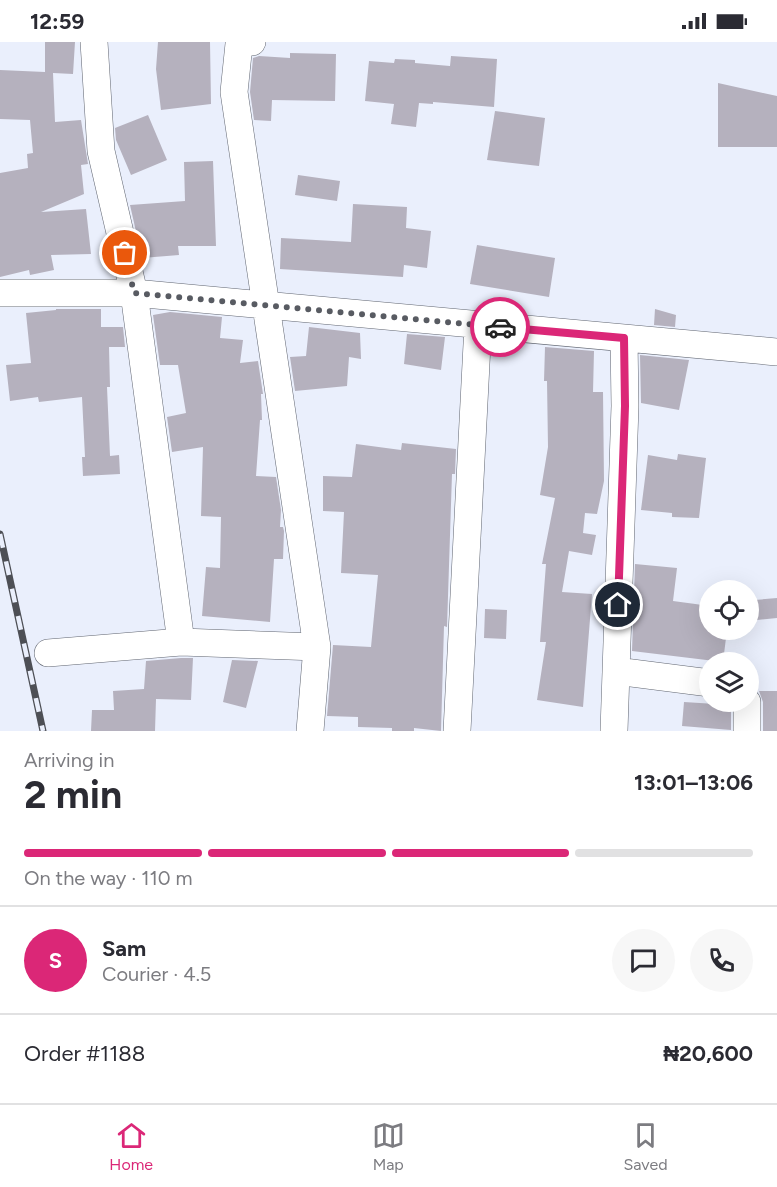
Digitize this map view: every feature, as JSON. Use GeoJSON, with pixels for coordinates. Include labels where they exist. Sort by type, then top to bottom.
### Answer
{"type":"FeatureCollection","features":[{"type":"Feature","properties":{"kind":"street"},"geometry":{"type":"LineString","coordinates":[[94,42],[101,151],[134,293],[181,642]]}},
{"type":"Feature","properties":{"kind":"street"},"geometry":{"type":"LineString","coordinates":[[252,42],[238,44],[234,92],[316,647],[310,731]]}},
{"type":"Feature","properties":{"kind":"street"},"geometry":{"type":"LineString","coordinates":[[0,293],[134,293],[777,352]]}},
{"type":"Feature","properties":{"kind":"street"},"geometry":{"type":"LineString","coordinates":[[457,731],[478,325]]}},
{"type":"Feature","properties":{"kind":"street"},"geometry":{"type":"LineString","coordinates":[[614,731],[625,406],[624,338]]}},
{"type":"Feature","properties":{"kind":"street"},"geometry":{"type":"LineString","coordinates":[[48,653],[181,642],[316,647]]}},
{"type":"Feature","properties":{"kind":"street"},"geometry":{"type":"LineString","coordinates":[[616,671],[699,682]]}},
{"type":"Feature","properties":{"kind":"street"},"geometry":{"type":"LineString","coordinates":[[747,712],[747,731]]}},
{"type":"Feature","properties":{"kind":"building"},"geometry":{"type":"Polygon","coordinates":[[[45,42],[75,42],[73,74],[53,73],[55,122],[81,120],[88,164],[81,165],[84,194],[41,212],[86,209],[91,254],[51,255],[54,270],[30,275],[29,270],[0,277],[0,173],[28,168],[27,154],[33,153],[30,120],[0,119],[0,70],[45,72],[45,42]]]}},
{"type":"Feature","properties":{"kind":"building"},"geometry":{"type":"Polygon","coordinates":[[[158,42],[210,42],[211,104],[161,110],[156,69],[158,42]]]}},
{"type":"Feature","properties":{"kind":"building"},"geometry":{"type":"Polygon","coordinates":[[[290,53],[336,54],[335,101],[272,100],[271,121],[254,120],[250,92],[253,58],[259,56],[290,58],[290,53]]]}},
{"type":"Feature","properties":{"kind":"building"},"geometry":{"type":"Polygon","coordinates":[[[451,56],[497,59],[494,107],[419,103],[416,127],[391,124],[394,104],[365,101],[369,61],[394,63],[395,59],[415,60],[415,63],[450,66],[451,56]]]}},
{"type":"Feature","properties":{"kind":"building"},"geometry":{"type":"Polygon","coordinates":[[[718,83],[777,96],[777,147],[718,147],[718,83]]]}},
{"type":"Feature","properties":{"kind":"building"},"geometry":{"type":"Polygon","coordinates":[[[495,111],[545,118],[539,166],[487,160],[495,111]]]}},
{"type":"Feature","properties":{"kind":"building"},"geometry":{"type":"Polygon","coordinates":[[[148,115],[167,160],[131,175],[116,140],[115,128],[148,115]]]}},
{"type":"Feature","properties":{"kind":"building"},"geometry":{"type":"Polygon","coordinates":[[[213,161],[216,246],[178,246],[179,255],[142,258],[130,205],[185,201],[184,162],[213,161]]]}},
{"type":"Feature","properties":{"kind":"building"},"geometry":{"type":"Polygon","coordinates":[[[298,175],[340,181],[337,201],[295,195],[298,175]]]}},
{"type":"Feature","properties":{"kind":"building"},"geometry":{"type":"Polygon","coordinates":[[[353,204],[407,207],[406,228],[431,231],[427,268],[404,265],[403,277],[280,269],[281,238],[351,242],[353,204]]]}},
{"type":"Feature","properties":{"kind":"building"},"geometry":{"type":"Polygon","coordinates":[[[477,245],[555,258],[549,297],[470,284],[477,245]]]}},
{"type":"Feature","properties":{"kind":"building"},"geometry":{"type":"Polygon","coordinates":[[[56,309],[101,309],[101,327],[123,327],[125,347],[109,347],[110,387],[107,387],[110,456],[119,455],[120,474],[83,476],[82,457],[85,457],[82,397],[39,402],[38,397],[10,401],[6,365],[31,363],[26,313],[56,309]]]}},
{"type":"Feature","properties":{"kind":"building"},"geometry":{"type":"Polygon","coordinates":[[[655,309],[676,315],[675,327],[654,325],[655,309]]]}},
{"type":"Feature","properties":{"kind":"building"},"geometry":{"type":"Polygon","coordinates":[[[170,312],[222,317],[220,338],[243,340],[240,363],[258,361],[263,394],[261,394],[262,420],[260,420],[256,476],[276,477],[281,510],[280,527],[283,527],[284,531],[283,559],[274,559],[270,622],[202,616],[206,567],[220,568],[221,517],[201,516],[203,447],[172,452],[167,417],[186,413],[178,365],[160,365],[153,315],[170,312]]]}},
{"type":"Feature","properties":{"kind":"building"},"geometry":{"type":"Polygon","coordinates":[[[309,327],[360,333],[361,359],[349,357],[347,386],[295,391],[290,357],[306,356],[309,327]]]}},
{"type":"Feature","properties":{"kind":"building"},"geometry":{"type":"Polygon","coordinates":[[[407,334],[445,337],[441,370],[404,364],[407,334]]]}},
{"type":"Feature","properties":{"kind":"building"},"geometry":{"type":"Polygon","coordinates":[[[545,347],[594,351],[593,392],[603,392],[604,481],[597,514],[585,513],[583,533],[596,535],[592,555],[569,551],[562,592],[592,594],[583,707],[537,700],[546,642],[540,642],[546,564],[542,564],[555,498],[540,495],[548,447],[547,381],[544,381],[545,347]]]}},
{"type":"Feature","properties":{"kind":"building"},"geometry":{"type":"Polygon","coordinates":[[[640,355],[689,360],[679,410],[641,403],[640,355]]]}},
{"type":"Feature","properties":{"kind":"building"},"geometry":{"type":"Polygon","coordinates":[[[402,443],[456,449],[455,474],[452,474],[441,731],[414,728],[414,731],[392,731],[392,728],[358,727],[358,717],[327,716],[333,645],[371,647],[378,575],[341,573],[344,512],[323,511],[323,476],[352,477],[356,444],[401,450],[402,443]]]}},
{"type":"Feature","properties":{"kind":"building"},"geometry":{"type":"Polygon","coordinates":[[[678,454],[706,458],[699,518],[672,517],[672,513],[641,510],[648,455],[677,460],[678,454]]]}},
{"type":"Feature","properties":{"kind":"building"},"geometry":{"type":"Polygon","coordinates":[[[635,564],[677,568],[673,601],[699,605],[699,640],[726,640],[724,652],[699,652],[699,659],[632,651],[635,564]]]}},
{"type":"Feature","properties":{"kind":"building"},"geometry":{"type":"Polygon","coordinates":[[[777,598],[777,618],[759,620],[759,600],[777,598]]]}},
{"type":"Feature","properties":{"kind":"building"},"geometry":{"type":"Polygon","coordinates":[[[485,609],[507,610],[506,639],[484,638],[485,609]]]}},
{"type":"Feature","properties":{"kind":"building"},"geometry":{"type":"Polygon","coordinates":[[[193,658],[191,700],[156,699],[155,731],[91,731],[92,710],[114,710],[113,691],[144,689],[146,661],[193,658]]]}},
{"type":"Feature","properties":{"kind":"building"},"geometry":{"type":"Polygon","coordinates":[[[232,660],[258,661],[246,708],[223,702],[232,660]]]}},
{"type":"Feature","properties":{"kind":"building"},"geometry":{"type":"Polygon","coordinates":[[[759,691],[777,691],[777,731],[763,731],[763,702],[759,691]]]}},
{"type":"Feature","properties":{"kind":"building"},"geometry":{"type":"Polygon","coordinates":[[[684,702],[699,703],[699,712],[731,712],[731,730],[682,726],[684,702]]]}},
{"type":"Feature","properties":{"kind":"railway"},"geometry":{"type":"LineString","coordinates":[[0,534],[43,731]]}},
{"type":"Feature","properties":{"kind":"way so far"},"geometry":{"type":"LineString","coordinates":[[125,253],[134,293],[500,327]]}},
{"type":"Feature","properties":{"kind":"route"},"geometry":{"type":"LineString","coordinates":[[500,327],[624,338],[625,406],[618,605]]}}]}
